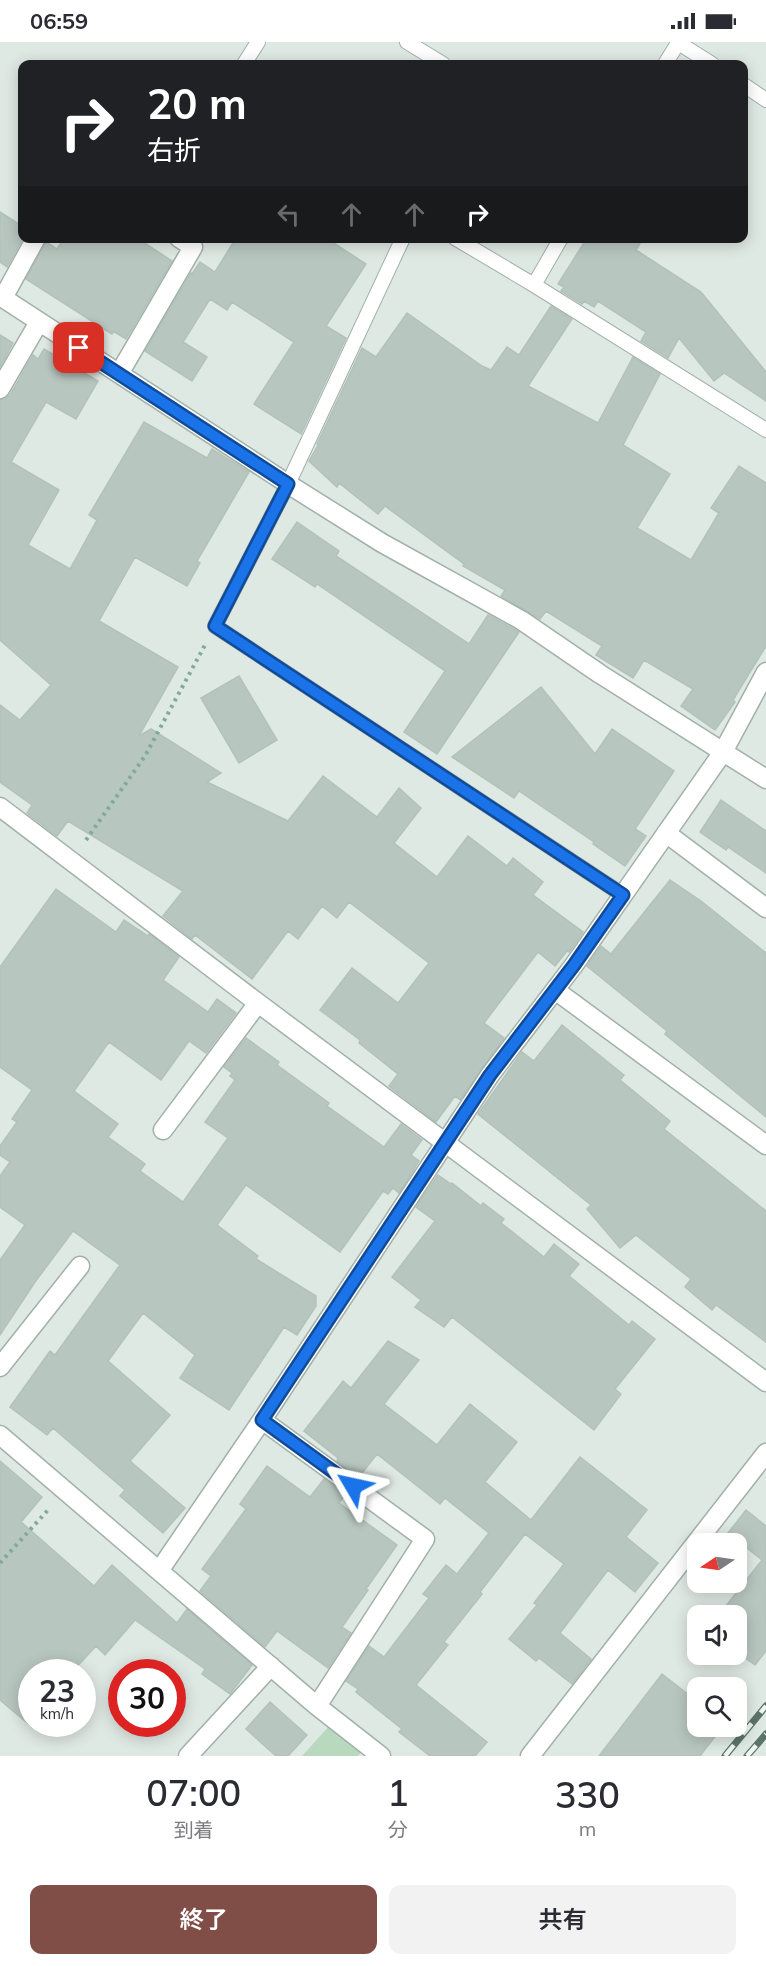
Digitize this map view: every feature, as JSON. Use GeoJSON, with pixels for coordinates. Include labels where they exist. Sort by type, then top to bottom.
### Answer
{"type":"FeatureCollection","features":[{"type":"Feature","properties":{"kind":"street"},"geometry":{"type":"LineString","coordinates":[[33,243],[1,297],[288,484],[382,543],[521,620],[600,674],[766,779]]}},
{"type":"Feature","properties":{"kind":"street"},"geometry":{"type":"LineString","coordinates":[[119,374],[193,247],[187,243]]}},
{"type":"Feature","properties":{"kind":"street"},"geometry":{"type":"LineString","coordinates":[[0,389],[39,322]]}},
{"type":"Feature","properties":{"kind":"street"},"geometry":{"type":"LineString","coordinates":[[159,1571],[262,1420],[490,1075],[555,990],[723,752],[766,672]]}},
{"type":"Feature","properties":{"kind":"street"},"geometry":{"type":"LineString","coordinates":[[0,807],[258,1003],[766,1382]]}},
{"type":"Feature","properties":{"kind":"street"},"geometry":{"type":"LineString","coordinates":[[666,833],[766,908]]}},
{"type":"Feature","properties":{"kind":"street"},"geometry":{"type":"LineString","coordinates":[[555,990],[766,1144]]}},
{"type":"Feature","properties":{"kind":"street"},"geometry":{"type":"LineString","coordinates":[[163,1130],[258,1003]]}},
{"type":"Feature","properties":{"kind":"street"},"geometry":{"type":"LineString","coordinates":[[0,1367],[80,1266]]}},
{"type":"Feature","properties":{"kind":"street"},"geometry":{"type":"LineString","coordinates":[[262,1420],[425,1539],[317,1706]]}},
{"type":"Feature","properties":{"kind":"street"},"geometry":{"type":"LineString","coordinates":[[0,1435],[317,1706],[381,1756]]}},
{"type":"Feature","properties":{"kind":"street"},"geometry":{"type":"LineString","coordinates":[[530,1756],[766,1453]]}},
{"type":"Feature","properties":{"kind":"street"},"geometry":{"type":"LineString","coordinates":[[188,1756],[271,1666]]}},
{"type":"Feature","properties":{"kind":"lane"},"geometry":{"type":"LineString","coordinates":[[246,60],[258,42]]}},
{"type":"Feature","properties":{"kind":"lane"},"geometry":{"type":"LineString","coordinates":[[406,42],[436,60]]}},
{"type":"Feature","properties":{"kind":"lane"},"geometry":{"type":"LineString","coordinates":[[666,60],[677,42],[706,60]]}},
{"type":"Feature","properties":{"kind":"lane"},"geometry":{"type":"LineString","coordinates":[[748,89],[766,100]]}},
{"type":"Feature","properties":{"kind":"lane"},"geometry":{"type":"LineString","coordinates":[[401,243],[288,484],[215,626],[623,895]]}},
{"type":"Feature","properties":{"kind":"lane"},"geometry":{"type":"LineString","coordinates":[[463,243],[766,430]]}},
{"type":"Feature","properties":{"kind":"lane"},"geometry":{"type":"LineString","coordinates":[[534,285],[558,243]]}},
{"type":"Feature","properties":{"kind":"path"},"geometry":{"type":"LineString","coordinates":[[71,862],[145,756],[215,626]]}},
{"type":"Feature","properties":{"kind":"path"},"geometry":{"type":"LineString","coordinates":[[0,1563],[66,1491]]}},
{"type":"Feature","properties":{"kind":"green space"},"geometry":{"type":"Polygon","coordinates":[[[331,1724],[363,1750],[358,1756],[302,1756],[331,1724]]]}},
{"type":"Feature","properties":{"kind":"building"},"geometry":{"type":"Polygon","coordinates":[[[0,212],[18,223],[18,243],[20,243],[7,267],[0,262],[0,212]]]}},
{"type":"Feature","properties":{"kind":"building"},"geometry":{"type":"Polygon","coordinates":[[[45,243],[57,249],[61,243],[145,243],[172,261],[126,339],[113,331],[112,334],[26,279],[45,243]]]}},
{"type":"Feature","properties":{"kind":"building"},"geometry":{"type":"Polygon","coordinates":[[[233,243],[334,243],[366,264],[326,326],[346,338],[301,434],[254,404],[294,342],[232,302],[227,310],[210,299],[183,342],[207,357],[192,381],[145,351],[191,273],[200,262],[215,272],[233,243]]]}},
{"type":"Feature","properties":{"kind":"building"},"geometry":{"type":"Polygon","coordinates":[[[584,243],[640,243],[636,250],[701,292],[766,372],[766,401],[724,373],[714,381],[679,338],[668,358],[641,341],[646,332],[598,301],[594,307],[584,301],[582,304],[561,291],[564,287],[558,284],[584,243]]]}},
{"type":"Feature","properties":{"kind":"building"},"geometry":{"type":"Polygon","coordinates":[[[551,306],[572,319],[528,386],[598,423],[633,357],[660,374],[623,445],[670,474],[637,528],[691,560],[719,513],[711,508],[739,466],[766,483],[766,646],[733,700],[735,702],[715,730],[681,706],[693,689],[644,660],[633,678],[596,655],[602,646],[546,611],[540,619],[501,596],[505,590],[463,566],[464,564],[385,506],[378,514],[339,483],[337,487],[309,461],[362,348],[376,357],[407,313],[491,370],[507,347],[519,355],[551,306]]]}},
{"type":"Feature","properties":{"kind":"building"},"geometry":{"type":"Polygon","coordinates":[[[0,335],[13,343],[0,367],[0,335]]]}},
{"type":"Feature","properties":{"kind":"building"},"geometry":{"type":"Polygon","coordinates":[[[44,349],[98,381],[76,419],[46,402],[11,462],[59,490],[28,545],[70,569],[97,520],[89,515],[144,422],[207,458],[212,449],[249,472],[197,561],[200,563],[187,586],[135,557],[99,621],[178,667],[139,736],[151,729],[221,773],[207,782],[288,821],[323,776],[377,817],[399,788],[421,808],[394,843],[437,877],[468,836],[507,866],[513,858],[543,882],[533,895],[583,932],[569,952],[567,951],[555,966],[538,952],[484,1023],[504,1038],[460,1100],[455,1096],[436,1122],[389,1086],[398,1074],[359,1043],[360,1040],[320,1010],[352,968],[398,1003],[429,963],[349,902],[337,918],[322,906],[298,939],[288,931],[252,979],[195,935],[192,939],[163,916],[183,891],[68,821],[57,836],[27,813],[32,805],[0,782],[0,705],[20,720],[51,685],[0,640],[0,400],[10,395],[33,355],[38,359],[44,349]]]}},
{"type":"Feature","properties":{"kind":"building"},"geometry":{"type":"Polygon","coordinates":[[[297,522],[339,551],[336,556],[469,644],[488,615],[519,632],[437,754],[404,732],[445,671],[317,584],[315,587],[272,559],[297,522]]]}},
{"type":"Feature","properties":{"kind":"building"},"geometry":{"type":"Polygon","coordinates":[[[239,676],[277,740],[239,763],[201,698],[239,676]]]}},
{"type":"Feature","properties":{"kind":"building"},"geometry":{"type":"Polygon","coordinates":[[[541,687],[595,754],[612,729],[674,771],[635,829],[646,836],[625,866],[519,791],[514,798],[452,757],[541,687]]]}},
{"type":"Feature","properties":{"kind":"building"},"geometry":{"type":"Polygon","coordinates":[[[721,800],[766,831],[766,873],[728,847],[726,850],[700,832],[721,800]]]}},
{"type":"Feature","properties":{"kind":"building"},"geometry":{"type":"Polygon","coordinates":[[[670,880],[701,901],[766,953],[766,1117],[665,1034],[667,1031],[587,966],[601,946],[611,954],[670,880]]]}},
{"type":"Feature","properties":{"kind":"building"},"geometry":{"type":"Polygon","coordinates":[[[56,889],[116,932],[124,920],[148,936],[149,934],[179,957],[163,980],[208,1012],[217,999],[236,1013],[206,1053],[189,1041],[161,1080],[109,1042],[74,1091],[118,1124],[108,1137],[145,1164],[140,1171],[183,1202],[228,1138],[205,1122],[235,1080],[230,1076],[232,1073],[224,1067],[246,1038],[279,1062],[277,1065],[329,1103],[327,1106],[384,1147],[401,1124],[422,1140],[411,1155],[419,1161],[399,1193],[393,1188],[388,1194],[383,1191],[340,1252],[246,1185],[217,1225],[258,1256],[256,1259],[316,1296],[316,1306],[297,1335],[284,1327],[229,1410],[180,1378],[195,1355],[143,1313],[108,1361],[170,1415],[130,1461],[185,1508],[163,1533],[120,1496],[125,1490],[53,1428],[47,1435],[10,1407],[50,1351],[55,1355],[120,1265],[73,1231],[35,1282],[0,1335],[0,1260],[25,1225],[0,1207],[0,1176],[10,1162],[0,1155],[0,1146],[17,1122],[12,1119],[32,1090],[0,1067],[0,967],[56,889]]]}},
{"type":"Feature","properties":{"kind":"building"},"geometry":{"type":"Polygon","coordinates":[[[562,1025],[624,1075],[620,1080],[670,1121],[664,1129],[766,1211],[766,1342],[716,1305],[712,1310],[685,1287],[691,1279],[636,1235],[620,1248],[587,1209],[591,1205],[478,1114],[522,1052],[534,1061],[562,1025]]]}},
{"type":"Feature","properties":{"kind":"building"},"geometry":{"type":"Polygon","coordinates":[[[438,1175],[481,1206],[483,1203],[504,1219],[501,1223],[544,1257],[554,1244],[579,1264],[569,1276],[629,1325],[632,1321],[655,1339],[615,1389],[621,1394],[594,1430],[452,1317],[444,1327],[415,1307],[421,1300],[392,1277],[435,1221],[416,1207],[438,1175]]]}},
{"type":"Feature","properties":{"kind":"building"},"geometry":{"type":"Polygon","coordinates":[[[388,1341],[419,1360],[384,1404],[437,1445],[470,1404],[517,1442],[485,1482],[531,1520],[580,1457],[647,1510],[626,1537],[658,1563],[635,1592],[608,1570],[560,1633],[591,1659],[572,1684],[539,1658],[536,1661],[509,1639],[537,1605],[534,1603],[564,1564],[525,1534],[444,1642],[448,1645],[416,1685],[487,1742],[475,1756],[430,1756],[399,1732],[402,1729],[356,1692],[358,1689],[346,1681],[369,1646],[384,1657],[429,1598],[423,1594],[446,1565],[457,1574],[489,1533],[445,1498],[440,1504],[377,1454],[359,1477],[337,1461],[338,1458],[304,1431],[343,1381],[351,1388],[388,1341]]]}},
{"type":"Feature","properties":{"kind":"building"},"geometry":{"type":"Polygon","coordinates":[[[0,1461],[42,1497],[21,1522],[94,1586],[112,1565],[177,1623],[187,1609],[252,1665],[230,1694],[202,1674],[205,1669],[135,1620],[105,1655],[96,1646],[84,1659],[18,1659],[18,1715],[0,1700],[0,1461]]]}},
{"type":"Feature","properties":{"kind":"building"},"geometry":{"type":"Polygon","coordinates":[[[267,1466],[310,1497],[324,1479],[345,1495],[339,1503],[397,1545],[342,1627],[351,1633],[328,1668],[277,1631],[265,1647],[200,1591],[211,1576],[202,1569],[246,1509],[240,1504],[267,1466]]]}},
{"type":"Feature","properties":{"kind":"building"},"geometry":{"type":"Polygon","coordinates":[[[746,1510],[766,1526],[766,1651],[755,1665],[747,1659],[747,1605],[727,1605],[736,1593],[747,1593],[747,1579],[762,1560],[747,1548],[747,1533],[728,1533],[746,1510]]]}},
{"type":"Feature","properties":{"kind":"building"},"geometry":{"type":"Polygon","coordinates":[[[662,1674],[687,1693],[687,1737],[715,1737],[700,1756],[599,1756],[662,1674]]]}},
{"type":"Feature","properties":{"kind":"building"},"geometry":{"type":"Polygon","coordinates":[[[270,1702],[307,1735],[288,1756],[276,1756],[246,1729],[270,1702]]]}},
{"type":"Feature","properties":{"kind":"railway"},"geometry":{"type":"LineString","coordinates":[[725,1756],[766,1706]]}},
{"type":"Feature","properties":{"kind":"railway"},"geometry":{"type":"LineString","coordinates":[[747,1756],[766,1734]]}},
{"type":"Feature","properties":{"kind":"route"},"geometry":{"type":"LineString","coordinates":[[79,348],[288,484],[215,626],[623,895],[574,965],[490,1075],[262,1420],[353,1486]]}}]}
